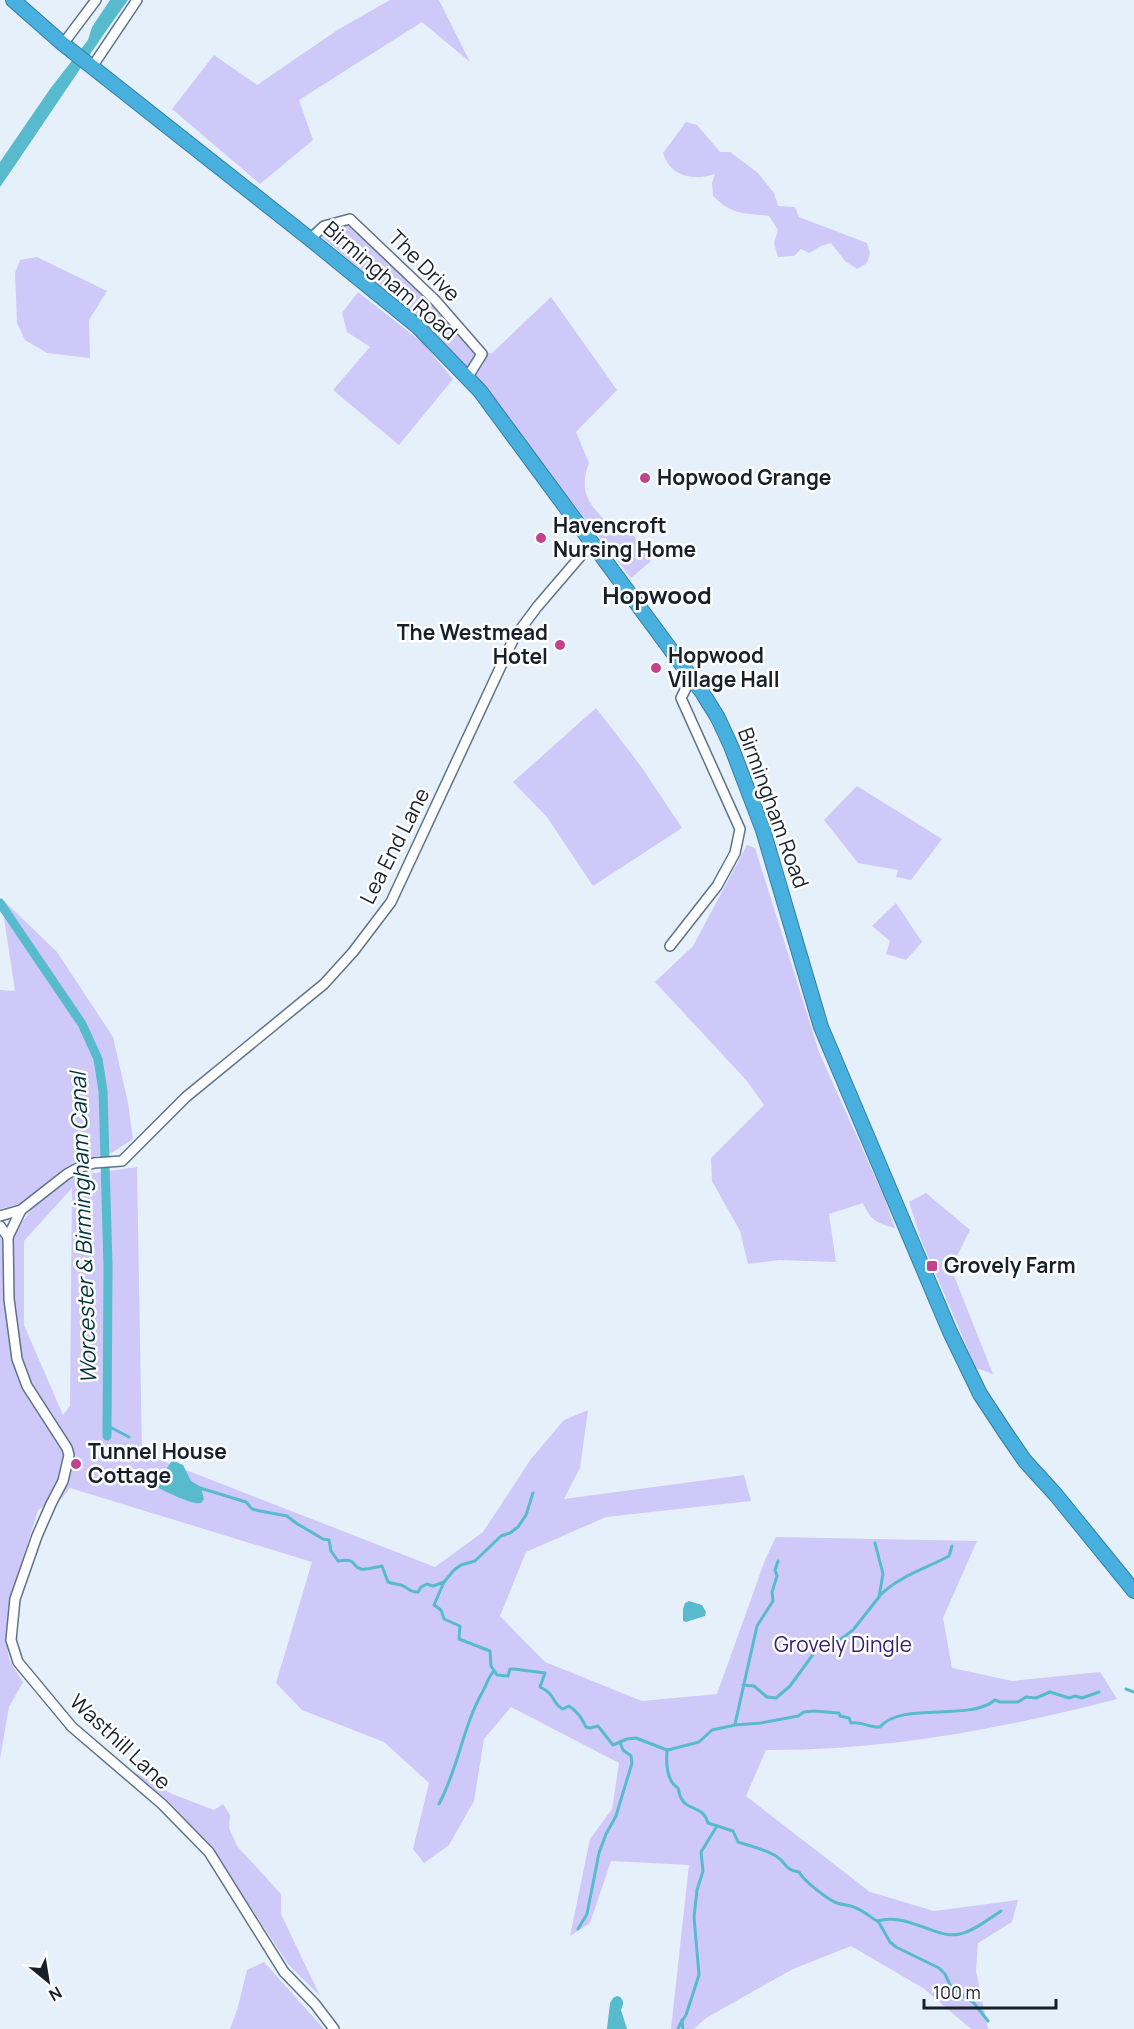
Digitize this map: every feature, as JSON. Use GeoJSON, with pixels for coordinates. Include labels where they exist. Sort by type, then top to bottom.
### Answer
{"type":"FeatureCollection","features":[{"type":"Feature","properties":{"kind":"highway","name":"Birmingham Road"},"geometry":{"type":"LineString","coordinates":[[13,0],[91,66],[417,326],[480,391],[691,678],[718,718],[758,815],[821,1027],[950,1332],[980,1394],[1025,1461],[1056,1495],[1134,1591]]}},
{"type":"Feature","properties":{"kind":"street"},"geometry":{"type":"LineString","coordinates":[[67,46],[96,0]]}},
{"type":"Feature","properties":{"kind":"street"},"geometry":{"type":"LineString","coordinates":[[91,66],[137,0]]}},
{"type":"Feature","properties":{"kind":"street","name":"The Drive"},"geometry":{"type":"LineString","coordinates":[[310,239],[324,226],[350,219],[435,300],[482,354],[467,378]]}},
{"type":"Feature","properties":{"kind":"street","name":"Lea End Lane"},"geometry":{"type":"LineString","coordinates":[[21,1210],[67,1174],[94,1162],[122,1161],[186,1097],[324,984],[353,952],[391,902],[514,638],[537,607],[591,544]]}},
{"type":"Feature","properties":{"kind":"street"},"geometry":{"type":"LineString","coordinates":[[670,946],[717,886],[735,853],[740,829],[681,698],[691,678]]}},
{"type":"Feature","properties":{"kind":"street"},"geometry":{"type":"LineString","coordinates":[[740,829],[758,815]]}},
{"type":"Feature","properties":{"kind":"street"},"geometry":{"type":"LineString","coordinates":[[0,1216],[21,1210]]}},
{"type":"Feature","properties":{"kind":"street","name":"Wasthill Lane"},"geometry":{"type":"LineString","coordinates":[[21,1210],[8,1237],[9,1299],[17,1359],[27,1386],[67,1448],[69,1455],[63,1481],[37,1536],[15,1599],[11,1640],[18,1662],[72,1727],[162,1804],[209,1852],[284,1972],[315,2004],[334,2029]]}},
{"type":"Feature","properties":{"kind":"street"},"geometry":{"type":"LineString","coordinates":[[0,1226],[8,1237]]}},
{"type":"Feature","properties":{"kind":"green space"},"geometry":{"type":"Polygon","coordinates":[[[390,0],[439,0],[470,62],[422,22],[299,100],[313,140],[260,184],[172,109],[214,55],[257,85],[339,29],[390,0]]]}},
{"type":"Feature","properties":{"kind":"green space"},"geometry":{"type":"Polygon","coordinates":[[[686,122],[697,125],[720,152],[730,152],[758,173],[774,193],[778,206],[795,207],[799,217],[867,243],[870,254],[867,263],[857,269],[845,261],[831,243],[809,253],[801,249],[794,256],[778,257],[774,243],[778,230],[769,216],[739,212],[726,207],[713,196],[712,183],[715,174],[691,177],[677,172],[666,161],[663,153],[686,122]]]}},
{"type":"Feature","properties":{"kind":"green space"},"geometry":{"type":"Polygon","coordinates":[[[347,223],[417,288],[476,353],[492,353],[551,297],[617,390],[576,432],[589,463],[585,490],[591,504],[609,525],[628,520],[636,540],[651,561],[631,578],[479,382],[423,324],[321,236],[327,229],[347,223]]]}},
{"type":"Feature","properties":{"kind":"green space"},"geometry":{"type":"Polygon","coordinates":[[[37,257],[107,291],[89,320],[90,358],[47,353],[25,340],[17,323],[15,273],[20,260],[37,257]]]}},
{"type":"Feature","properties":{"kind":"green space"},"geometry":{"type":"Polygon","coordinates":[[[358,292],[423,343],[453,379],[399,445],[333,390],[370,347],[347,332],[342,313],[358,292]]]}},
{"type":"Feature","properties":{"kind":"green space"},"geometry":{"type":"Polygon","coordinates":[[[596,708],[640,765],[682,828],[593,886],[547,817],[513,782],[596,708]]]}},
{"type":"Feature","properties":{"kind":"green space"},"geometry":{"type":"Polygon","coordinates":[[[857,786],[942,839],[911,880],[896,877],[898,870],[858,863],[824,820],[857,786]]]}},
{"type":"Feature","properties":{"kind":"green space"},"geometry":{"type":"Polygon","coordinates":[[[747,845],[755,848],[819,1052],[884,1197],[895,1228],[875,1220],[863,1203],[829,1214],[836,1262],[779,1260],[748,1264],[740,1231],[712,1181],[711,1158],[764,1105],[747,1081],[655,982],[693,946],[747,845]]]}},
{"type":"Feature","properties":{"kind":"green space","name":"Grovely Dingle"},"geometry":{"type":"Polygon","coordinates":[[[1,898],[57,952],[113,1037],[128,1103],[133,1139],[113,1152],[72,1163],[75,1176],[137,1167],[142,1453],[435,1567],[483,1532],[531,1459],[564,1420],[588,1410],[580,1468],[564,1499],[744,1475],[751,1501],[606,1517],[526,1552],[500,1616],[545,1662],[642,1701],[717,1694],[765,1560],[776,1537],[977,1541],[943,1618],[952,1668],[1012,1681],[1100,1672],[1117,1699],[1030,1720],[943,1736],[854,1747],[766,1750],[746,1796],[870,1892],[934,1911],[1018,1900],[1012,1922],[978,1943],[976,1971],[988,2029],[971,2029],[923,1988],[851,1946],[793,1969],[706,2018],[694,2029],[671,2029],[689,1865],[611,1861],[590,1923],[570,1936],[590,1839],[612,1809],[619,1763],[511,1707],[484,1739],[474,1801],[449,1845],[424,1863],[413,1849],[429,1783],[384,1742],[302,1710],[276,1683],[312,1562],[70,1488],[62,1498],[38,1510],[21,1564],[11,1604],[7,1641],[9,1658],[23,1682],[9,1707],[0,1759],[0,1238],[14,1233],[30,1211],[24,1203],[0,1209],[0,990],[15,991],[1,898]],[[72,1188],[24,1241],[24,1325],[63,1415],[70,1406],[72,1188]]]}},
{"type":"Feature","properties":{"kind":"green space"},"geometry":{"type":"Polygon","coordinates":[[[896,903],[922,942],[906,960],[886,954],[890,941],[872,926],[896,903]]]}},
{"type":"Feature","properties":{"kind":"green space"},"geometry":{"type":"Polygon","coordinates":[[[926,1193],[970,1230],[951,1268],[993,1374],[976,1368],[921,1240],[909,1202],[926,1193]]]}},
{"type":"Feature","properties":{"kind":"green space"},"geometry":{"type":"Polygon","coordinates":[[[131,1770],[172,1794],[214,1810],[223,1804],[230,1815],[229,1828],[237,1846],[281,1894],[281,1914],[320,1996],[288,1964],[209,1844],[168,1801],[131,1770]]]}},
{"type":"Feature","properties":{"kind":"green space"},"geometry":{"type":"Polygon","coordinates":[[[264,1962],[324,2029],[230,2029],[247,1970],[264,1962]]]}},
{"type":"Feature","properties":{"kind":"water"},"geometry":{"type":"Polygon","coordinates":[[[110,0],[128,0],[0,187],[0,162],[50,89],[88,40],[92,27],[110,0]]]}},
{"type":"Feature","properties":{"kind":"water"},"geometry":{"type":"Polygon","coordinates":[[[174,1461],[183,1465],[191,1481],[201,1487],[204,1499],[201,1503],[185,1500],[155,1486],[156,1477],[174,1461]]]}},
{"type":"Feature","properties":{"kind":"water"},"geometry":{"type":"Polygon","coordinates":[[[689,1601],[702,1605],[706,1612],[705,1616],[683,1621],[683,1609],[685,1603],[689,1601]]]}},
{"type":"Feature","properties":{"kind":"water"},"geometry":{"type":"Polygon","coordinates":[[[617,1996],[623,2002],[621,2010],[627,2029],[607,2029],[610,2003],[617,1996]]]}},
{"type":"Feature","properties":{"kind":"waterway","name":"Worcester & Birmingham Canal"},"geometry":{"type":"LineString","coordinates":[[0,903],[82,1024],[98,1059],[103,1091],[108,1266],[107,1436]]}},
{"type":"Feature","properties":{"kind":"waterway"},"geometry":{"type":"LineString","coordinates":[[108,1426],[129,1437]]}},
{"type":"Feature","properties":{"kind":"waterway"},"geometry":{"type":"LineString","coordinates":[[200,1488],[246,1502],[252,1509],[287,1516],[323,1539],[329,1540],[331,1551],[338,1561],[352,1561],[361,1569],[382,1566],[388,1582],[401,1585],[411,1591],[418,1592],[427,1584],[433,1586],[444,1582],[434,1605],[441,1610],[444,1619],[460,1626],[459,1639],[490,1651],[491,1666],[497,1675],[508,1676],[510,1669],[545,1673],[540,1687],[549,1693],[563,1709],[569,1706],[575,1710],[586,1727],[598,1726],[613,1745],[636,1738],[667,1750],[669,1776],[687,1805],[703,1813],[708,1823],[733,1831],[738,1842],[776,1856],[788,1868],[799,1872],[810,1885],[833,1901],[859,1909],[877,1921],[900,1920],[951,1935],[971,1930],[1001,1911]]}},
{"type":"Feature","properties":{"kind":"waterway"},"geometry":{"type":"LineString","coordinates":[[444,1582],[454,1570],[461,1565],[475,1561],[501,1536],[518,1527],[526,1515],[533,1493]]}},
{"type":"Feature","properties":{"kind":"waterway"},"geometry":{"type":"LineString","coordinates":[[743,1685],[754,1686],[767,1697],[776,1698],[790,1686],[817,1649],[841,1639],[853,1630],[879,1597],[883,1574],[875,1543]]}},
{"type":"Feature","properties":{"kind":"waterway"},"geometry":{"type":"LineString","coordinates":[[879,1596],[904,1578],[949,1556],[952,1546]]}},
{"type":"Feature","properties":{"kind":"waterway"},"geometry":{"type":"LineString","coordinates":[[735,1724],[757,1626],[773,1601],[772,1592],[777,1576],[775,1570],[778,1561]]}},
{"type":"Feature","properties":{"kind":"waterway"},"geometry":{"type":"LineString","coordinates":[[439,1804],[446,1791],[476,1704],[494,1671]]}},
{"type":"Feature","properties":{"kind":"waterway"},"geometry":{"type":"LineString","coordinates":[[1126,1689],[1134,1692]]}},
{"type":"Feature","properties":{"kind":"waterway"},"geometry":{"type":"LineString","coordinates":[[668,1750],[699,1742],[712,1730],[798,1716],[804,1712],[839,1713],[840,1716],[849,1718],[851,1723],[880,1727],[890,1719],[904,1715],[969,1710],[995,1700],[1018,1702],[1026,1697],[1036,1698],[1050,1692],[1069,1698],[1075,1696],[1082,1698],[1099,1692]]}},
{"type":"Feature","properties":{"kind":"waterway"},"geometry":{"type":"LineString","coordinates":[[578,1929],[587,1914],[599,1853],[616,1816],[632,1763],[631,1756],[623,1750],[620,1742]]}},
{"type":"Feature","properties":{"kind":"waterway"},"geometry":{"type":"LineString","coordinates":[[683,2029],[682,2021],[699,1975],[694,1917],[697,1890],[703,1871],[701,1852],[717,1826]]}},
{"type":"Feature","properties":{"kind":"waterway"},"geometry":{"type":"LineString","coordinates":[[878,1921],[890,1942],[939,1968],[945,1974],[951,1987],[974,2003],[988,2021]]}},
{"type":"Feature","properties":{"kind":"waterway"},"geometry":{"type":"LineString","coordinates":[[678,2029],[682,2020]]}},
{"type":"Feature","properties":{"kind":"place","name":"Hopwood Grange"},"geometry":{"type":"Point","coordinates":[645,478]}},
{"type":"Feature","properties":{"kind":"place","name":"Havencroft Nursing Home"},"geometry":{"type":"Point","coordinates":[541,538]}},
{"type":"Feature","properties":{"kind":"place","name":"The Westmead Hotel"},"geometry":{"type":"Point","coordinates":[560,645]}},
{"type":"Feature","properties":{"kind":"place","name":"Hopwood Village Hall"},"geometry":{"type":"Point","coordinates":[656,668]}},
{"type":"Feature","properties":{"kind":"place","name":"Grovely Farm"},"geometry":{"type":"Point","coordinates":[932,1266]}},
{"type":"Feature","properties":{"kind":"place","name":"Tunnel House Cottage"},"geometry":{"type":"Point","coordinates":[76,1464]}},
{"type":"Feature","properties":{"kind":"district","name":"Hopwood"},"geometry":{"type":"Point","coordinates":[657,596]}}]}
